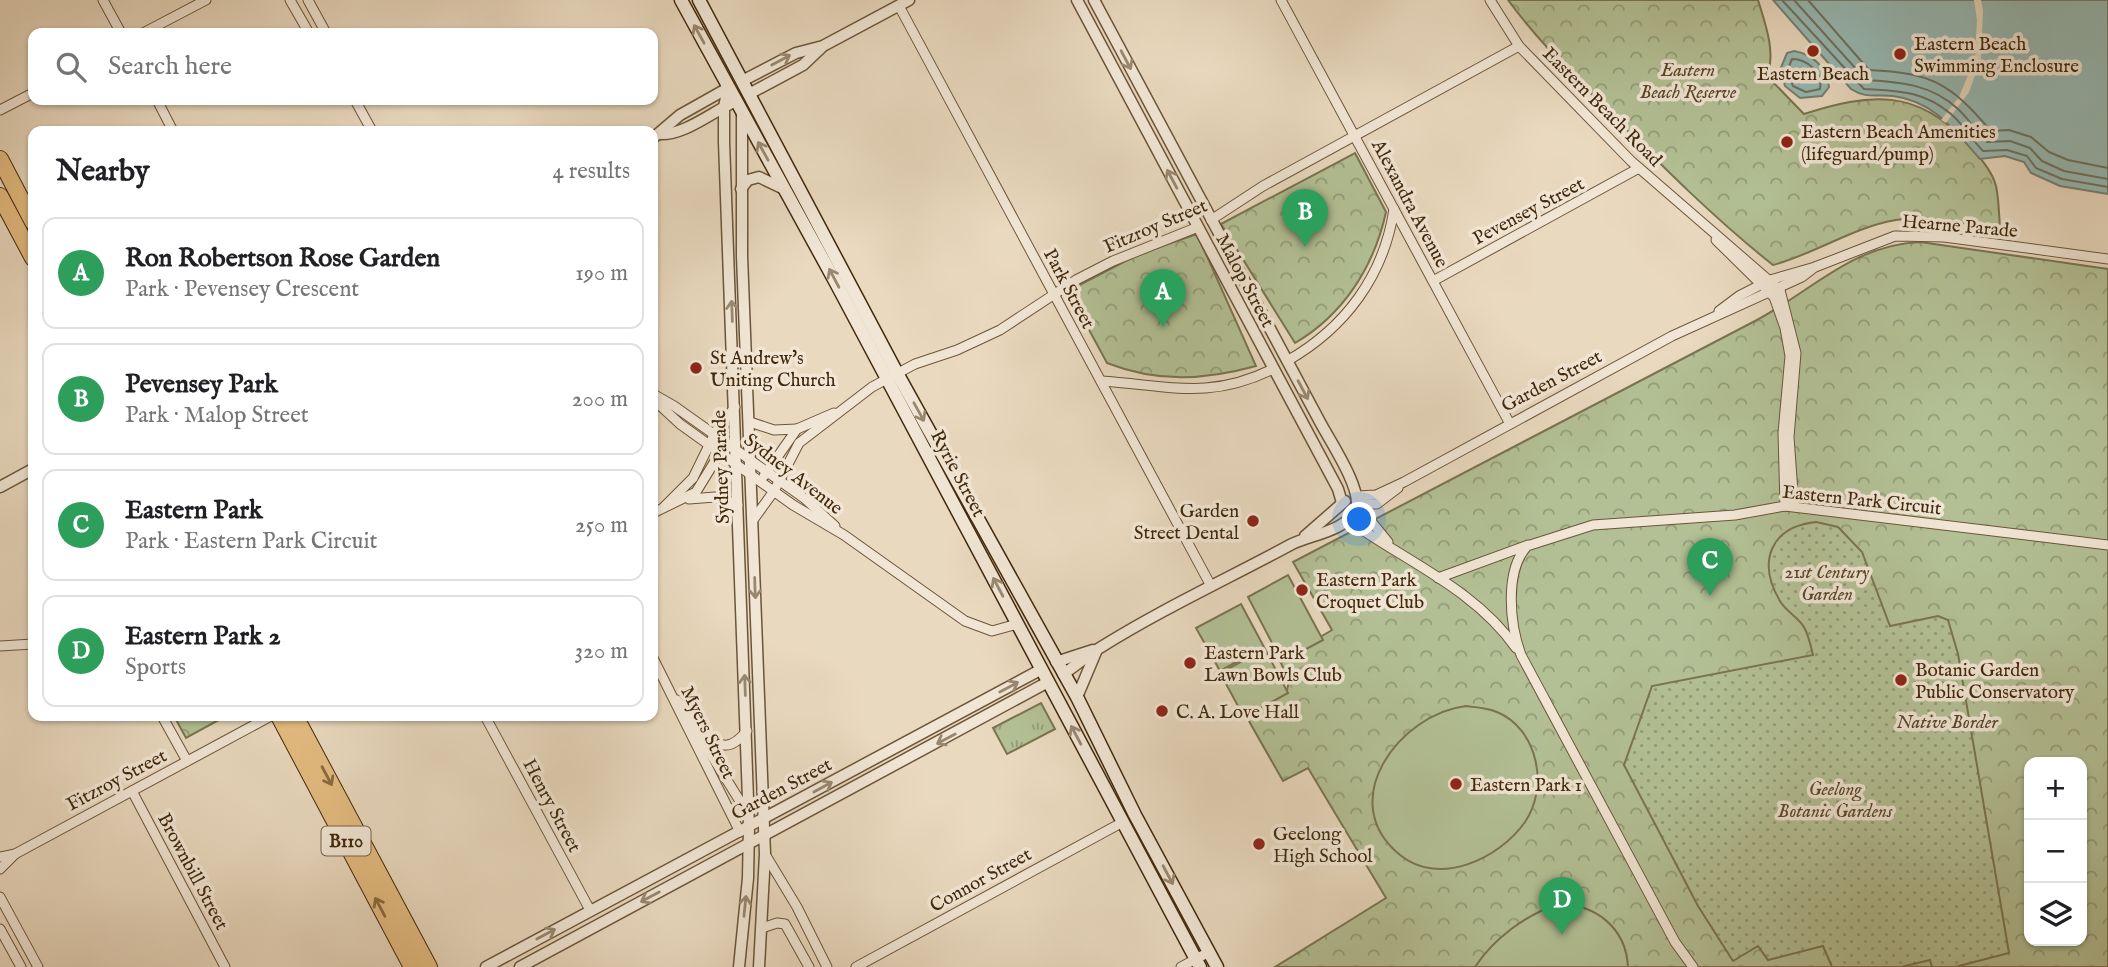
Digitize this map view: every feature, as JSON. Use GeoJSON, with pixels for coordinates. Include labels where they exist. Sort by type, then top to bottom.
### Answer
{"type":"FeatureCollection","features":[{"type":"Feature","properties":{"kind":"highway"},"geometry":{"type":"LineString","coordinates":[[0,159],[28,212]]}},
{"type":"Feature","properties":{"kind":"highway"},"geometry":{"type":"LineString","coordinates":[[0,197],[28,249]]}},
{"type":"Feature","properties":{"kind":"highway","name":"B110"},"geometry":{"type":"LineString","coordinates":[[282,721],[412,967]]}},
{"type":"Feature","properties":{"kind":"highway","name":"B110"},"geometry":{"type":"LineString","coordinates":[[298,721],[429,967]]}},
{"type":"Feature","properties":{"kind":"main road","name":"Ryrie Street"},"geometry":{"type":"LineString","coordinates":[[681,0],[728,88],[734,107],[1077,697],[1135,815],[1217,967]]}},
{"type":"Feature","properties":{"kind":"main road","name":"Ryrie Street"},"geometry":{"type":"LineString","coordinates":[[699,0],[749,93],[1017,624],[1198,963]]}},
{"type":"Feature","properties":{"kind":"main road"},"geometry":{"type":"LineString","coordinates":[[728,88],[742,81]]}},
{"type":"Feature","properties":{"kind":"main road"},"geometry":{"type":"LineString","coordinates":[[734,107],[749,93]]}},
{"type":"Feature","properties":{"kind":"main road","name":"Garden Street"},"geometry":{"type":"LineString","coordinates":[[1042,669],[1056,662]]}},
{"type":"Feature","properties":{"kind":"main road","name":"Garden Street"},"geometry":{"type":"LineString","coordinates":[[1048,682],[1063,674]]}},
{"type":"Feature","properties":{"kind":"main road"},"geometry":{"type":"LineString","coordinates":[[1123,822],[1135,815]]}},
{"type":"Feature","properties":{"kind":"street"},"geometry":{"type":"LineString","coordinates":[[103,0],[118,28]]}},
{"type":"Feature","properties":{"kind":"street"},"geometry":{"type":"LineString","coordinates":[[153,28],[206,0]]}},
{"type":"Feature","properties":{"kind":"street"},"geometry":{"type":"LineString","coordinates":[[290,0],[306,28]]}},
{"type":"Feature","properties":{"kind":"street"},"geometry":{"type":"LineString","coordinates":[[308,0],[323,28]]}},
{"type":"Feature","properties":{"kind":"street","name":"Malop Street"},"geometry":{"type":"LineString","coordinates":[[1077,0],[1338,489],[1342,503]]}},
{"type":"Feature","properties":{"kind":"street","name":"Malop Street"},"geometry":{"type":"LineString","coordinates":[[1094,0],[1319,421],[1357,500]]}},
{"type":"Feature","properties":{"kind":"street","name":"Alexandra Avenue"},"geometry":{"type":"LineString","coordinates":[[1281,0],[1510,424]]}},
{"type":"Feature","properties":{"kind":"street","name":"Eastern Beach Road"},"geometry":{"type":"LineString","coordinates":[[1490,0],[1519,46],[1639,168],[1703,226],[1764,288],[1780,311],[1790,356],[1783,433],[1790,506]]}},
{"type":"Feature","properties":{"kind":"street"},"geometry":{"type":"LineString","coordinates":[[749,93],[803,65],[823,46],[897,4]]}},
{"type":"Feature","properties":{"kind":"street","name":"Park Street"},"geometry":{"type":"LineString","coordinates":[[897,4],[1210,586]]}},
{"type":"Feature","properties":{"kind":"street"},"geometry":{"type":"LineString","coordinates":[[742,81],[796,52],[823,46]]}},
{"type":"Feature","properties":{"kind":"street","name":"Fitzroy Street"},"geometry":{"type":"LineString","coordinates":[[753,520],[774,491],[799,443],[892,376],[987,337],[1083,276],[1127,254],[1198,227],[1252,192],[1519,46]]}},
{"type":"Feature","properties":{"kind":"street"},"geometry":{"type":"LineString","coordinates":[[658,134],[680,115],[728,88]]}},
{"type":"Feature","properties":{"kind":"street"},"geometry":{"type":"LineString","coordinates":[[3,110],[28,96]]}},
{"type":"Feature","properties":{"kind":"street"},"geometry":{"type":"LineString","coordinates":[[160,105],[170,126]]}},
{"type":"Feature","properties":{"kind":"street"},"geometry":{"type":"LineString","coordinates":[[358,105],[369,126]]}},
{"type":"Feature","properties":{"kind":"street"},"geometry":{"type":"LineString","coordinates":[[658,136],[676,131],[734,107]]}},
{"type":"Feature","properties":{"kind":"street","name":"Sydney Parade"},"geometry":{"type":"LineString","coordinates":[[734,107],[741,189],[751,461],[760,476],[753,520],[751,823],[739,967]]}},
{"type":"Feature","properties":{"kind":"street","name":"Sydney Parade"},"geometry":{"type":"LineString","coordinates":[[734,107],[735,407],[731,446],[736,463],[751,823],[764,845],[759,967]]}},
{"type":"Feature","properties":{"kind":"street","name":"Pevensey Street"},"geometry":{"type":"LineString","coordinates":[[1433,281],[1639,168]]}},
{"type":"Feature","properties":{"kind":"street"},"geometry":{"type":"LineString","coordinates":[[741,189],[748,180],[759,177],[784,189]]}},
{"type":"Feature","properties":{"kind":"street"},"geometry":{"type":"LineString","coordinates":[[1101,382],[1192,390],[1240,382],[1287,361],[1322,339],[1358,299],[1385,247],[1394,209]]}},
{"type":"Feature","properties":{"kind":"street","name":"Eastern Beach Road"},"geometry":{"type":"LineString","coordinates":[[1703,226],[1778,286]]}},
{"type":"Feature","properties":{"kind":"street","name":"Hearne Parade"},"geometry":{"type":"LineString","coordinates":[[1770,279],[1815,267],[1879,240],[1906,235],[2108,260]]}},
{"type":"Feature","properties":{"kind":"street","name":"Hearne Parade"},"geometry":{"type":"LineString","coordinates":[[1778,286],[1802,277],[1815,267]]}},
{"type":"Feature","properties":{"kind":"street","name":"Garden Street"},"geometry":{"type":"LineString","coordinates":[[1764,288],[1770,279]]}},
{"type":"Feature","properties":{"kind":"street"},"geometry":{"type":"LineString","coordinates":[[1778,286],[1790,321],[1796,353],[1789,437],[1790,506]]}},
{"type":"Feature","properties":{"kind":"street","name":"Garden Street"},"geometry":{"type":"LineString","coordinates":[[1303,538],[1335,513],[1342,503],[1376,495],[1404,482],[1717,313],[1735,298],[1778,286]]}},
{"type":"Feature","properties":{"kind":"street","name":"Sydney Avenue"},"geometry":{"type":"LineString","coordinates":[[658,399],[751,461]]}},
{"type":"Feature","properties":{"kind":"street","name":"Sydney Avenue"},"geometry":{"type":"LineString","coordinates":[[658,401],[680,424],[736,463],[760,476],[779,480],[811,504],[844,535]]}},
{"type":"Feature","properties":{"kind":"street"},"geometry":{"type":"LineString","coordinates":[[664,507],[693,478],[714,435],[735,407]]}},
{"type":"Feature","properties":{"kind":"street","name":"Fitzroy Street"},"geometry":{"type":"LineString","coordinates":[[750,422],[774,430],[797,429],[840,411]]}},
{"type":"Feature","properties":{"kind":"street"},"geometry":{"type":"LineString","coordinates":[[1305,428],[1319,421]]}},
{"type":"Feature","properties":{"kind":"street"},"geometry":{"type":"LineString","coordinates":[[760,476],[797,429]]}},
{"type":"Feature","properties":{"kind":"street"},"geometry":{"type":"LineString","coordinates":[[687,499],[700,487],[721,453],[731,446]]}},
{"type":"Feature","properties":{"kind":"street"},"geometry":{"type":"LineString","coordinates":[[0,487],[28,472]]}},
{"type":"Feature","properties":{"kind":"street","name":"Sydney Avenue"},"geometry":{"type":"LineString","coordinates":[[760,476],[774,491],[844,535],[969,623],[992,631],[1017,624]]}},
{"type":"Feature","properties":{"kind":"street"},"geometry":{"type":"LineString","coordinates":[[658,510],[687,499],[715,497],[738,505]]}},
{"type":"Feature","properties":{"kind":"street"},"geometry":{"type":"LineString","coordinates":[[1394,549],[1357,500],[1348,520],[1438,578],[1492,619],[1521,656],[1675,942],[1693,967]]}},
{"type":"Feature","properties":{"kind":"street","name":"Eastern Park Circuit"},"geometry":{"type":"LineString","coordinates":[[1438,578],[1593,525],[1735,514],[1790,506],[2108,545]]}},
{"type":"Feature","properties":{"kind":"street","name":"Garden Street"},"geometry":{"type":"LineString","coordinates":[[1056,662],[1097,649],[1303,538],[1348,520]]}},
{"type":"Feature","properties":{"kind":"street"},"geometry":{"type":"LineString","coordinates":[[1521,656],[1514,632],[1513,588],[1520,558],[1531,544]]}},
{"type":"Feature","properties":{"kind":"street"},"geometry":{"type":"LineString","coordinates":[[0,646],[28,644]]}},
{"type":"Feature","properties":{"kind":"street"},"geometry":{"type":"LineString","coordinates":[[1077,697],[1097,649]]}},
{"type":"Feature","properties":{"kind":"street","name":"Garden Street"},"geometry":{"type":"LineString","coordinates":[[1063,674],[1097,649]]}},
{"type":"Feature","properties":{"kind":"street","name":"Myers Street"},"geometry":{"type":"LineString","coordinates":[[658,668],[687,732],[751,823]]}},
{"type":"Feature","properties":{"kind":"street","name":"Garden Street"},"geometry":{"type":"LineString","coordinates":[[486,967],[1042,669]]}},
{"type":"Feature","properties":{"kind":"street","name":"Garden Street"},"geometry":{"type":"LineString","coordinates":[[520,967],[748,846],[764,845],[799,818],[1048,682]]}},
{"type":"Feature","properties":{"kind":"street","name":"Myers Street"},"geometry":{"type":"LineString","coordinates":[[666,684],[695,724],[751,823]]}},
{"type":"Feature","properties":{"kind":"street"},"geometry":{"type":"LineString","coordinates":[[976,704],[984,718]]}},
{"type":"Feature","properties":{"kind":"street"},"geometry":{"type":"LineString","coordinates":[[165,721],[187,761]]}},
{"type":"Feature","properties":{"kind":"street","name":"Fitzroy Street"},"geometry":{"type":"LineString","coordinates":[[0,869],[15,854],[262,721]]}},
{"type":"Feature","properties":{"kind":"street","name":"Henry Street"},"geometry":{"type":"LineString","coordinates":[[488,721],[590,911]]}},
{"type":"Feature","properties":{"kind":"street"},"geometry":{"type":"LineString","coordinates":[[695,724],[716,744],[724,747],[736,744],[747,731]]}},
{"type":"Feature","properties":{"kind":"street"},"geometry":{"type":"LineString","coordinates":[[896,748],[903,762]]}},
{"type":"Feature","properties":{"kind":"street","name":"Brownbill Street"},"geometry":{"type":"LineString","coordinates":[[132,791],[225,967]]}},
{"type":"Feature","properties":{"kind":"street"},"geometry":{"type":"LineString","coordinates":[[792,804],[799,818]]}},
{"type":"Feature","properties":{"kind":"street","name":"Connor Street"},"geometry":{"type":"LineString","coordinates":[[856,967],[1123,822]]}},
{"type":"Feature","properties":{"kind":"street"},"geometry":{"type":"LineString","coordinates":[[764,845],[827,967]]}},
{"type":"Feature","properties":{"kind":"street"},"geometry":{"type":"LineString","coordinates":[[703,851],[711,866]]}},
{"type":"Feature","properties":{"kind":"street","name":"Fitzroy Street"},"geometry":{"type":"LineString","coordinates":[[0,857],[15,854]]}},
{"type":"Feature","properties":{"kind":"street"},"geometry":{"type":"LineString","coordinates":[[0,897],[38,967]]}},
{"type":"Feature","properties":{"kind":"street"},"geometry":{"type":"LineString","coordinates":[[762,928],[781,922],[809,967]]}},
{"type":"Feature","properties":{"kind":"street"},"geometry":{"type":"LineString","coordinates":[[790,933],[806,924]]}},
{"type":"Feature","properties":{"kind":"street"},"geometry":{"type":"LineString","coordinates":[[0,929],[21,967]]}},
{"type":"Feature","properties":{"kind":"street"},"geometry":{"type":"LineString","coordinates":[[1181,967],[1198,963],[1209,951]]}},
{"type":"Feature","properties":{"kind":"green space","name":"Eastern Beach Reserve"},"geometry":{"type":"Polygon","coordinates":[[[1508,0],[1758,0],[1770,47],[1768,77],[1804,114],[1871,99],[1910,104],[1929,112],[1948,124],[1988,168],[1996,186],[2000,229],[1935,219],[1896,220],[1865,228],[1773,265],[1710,211],[1651,154],[1558,59],[1508,0]]]}},
{"type":"Feature","properties":{"kind":"green space"},"geometry":{"type":"Polygon","coordinates":[[[1355,153],[1386,212],[1381,232],[1365,270],[1342,304],[1312,332],[1295,343],[1221,224],[1355,153]]]}},
{"type":"Feature","properties":{"kind":"green space"},"geometry":{"type":"Polygon","coordinates":[[[1197,234],[1256,366],[1218,374],[1182,377],[1145,374],[1107,363],[1068,291],[1139,254],[1197,234]]]}},
{"type":"Feature","properties":{"kind":"green space"},"geometry":{"type":"Polygon","coordinates":[[[1920,242],[2108,269],[2108,967],[1275,967],[1386,898],[1308,768],[1283,781],[1245,714],[1287,690],[1289,681],[1280,661],[1332,630],[1293,562],[1755,321],[1833,271],[1874,251],[1920,242]]]}},
{"type":"Feature","properties":{"kind":"green space","name":"Geelong Botanic Gardens"},"geometry":{"type":"Polygon","coordinates":[[[1816,522],[1838,527],[1862,552],[1890,626],[1938,616],[1948,620],[1958,654],[2009,953],[1955,967],[1932,967],[1930,960],[1901,967],[1832,967],[1823,946],[1768,960],[1758,946],[1733,961],[1698,906],[1624,765],[1652,686],[1813,655],[1803,625],[1783,605],[1773,587],[1769,560],[1778,539],[1800,525],[1816,522]]]}},
{"type":"Feature","properties":{"kind":"green space"},"geometry":{"type":"Polygon","coordinates":[[[1288,575],[1323,640],[1282,662],[1248,597],[1288,575]]]}},
{"type":"Feature","properties":{"kind":"green space"},"geometry":{"type":"Polygon","coordinates":[[[1241,604],[1264,647],[1220,671],[1196,628],[1241,604]]]}},
{"type":"Feature","properties":{"kind":"green space"},"geometry":{"type":"Polygon","coordinates":[[[1265,649],[1288,693],[1244,717],[1220,673],[1265,649]]]}},
{"type":"Feature","properties":{"kind":"green space"},"geometry":{"type":"Polygon","coordinates":[[[1041,703],[1055,729],[1007,754],[993,728],[1041,703]]]}},
{"type":"Feature","properties":{"kind":"green space","name":"Eastern Park 1"},"geometry":{"type":"Polygon","coordinates":[[[1466,706],[1497,712],[1511,720],[1522,731],[1535,760],[1537,792],[1525,822],[1500,847],[1467,864],[1432,869],[1400,855],[1381,834],[1373,810],[1374,787],[1383,764],[1398,743],[1418,725],[1441,713],[1466,706]]]}},
{"type":"Feature","properties":{"kind":"green space"},"geometry":{"type":"Polygon","coordinates":[[[177,721],[217,721],[186,738],[177,721]]]}},
{"type":"Feature","properties":{"kind":"green space"},"geometry":{"type":"Polygon","coordinates":[[[1558,904],[1585,908],[1607,921],[1622,941],[1628,967],[1475,967],[1501,937],[1534,914],[1558,904]]]}},
{"type":"Feature","properties":{"kind":"water"},"geometry":{"type":"Polygon","coordinates":[[[1773,0],[2108,0],[2108,194],[2060,186],[2031,173],[2024,162],[2005,156],[1980,159],[1942,119],[1920,104],[1893,96],[1871,96],[1851,89],[1773,0]]]}},
{"type":"Feature","properties":{"kind":"water"},"geometry":{"type":"Polygon","coordinates":[[[1794,51],[1807,55],[1822,68],[1829,87],[1822,96],[1800,98],[1785,86],[1780,70],[1787,53],[1794,51]]]}},
{"type":"Feature","properties":{"kind":"pier"},"geometry":{"type":"Polygon","coordinates":[[[1974,0],[1981,0],[1983,10],[1981,59],[1969,92],[1946,123],[1941,120],[1959,97],[1975,58],[1977,20],[1974,0]]]}},
{"type":"Feature","properties":{"kind":"place","name":"Eastern Beach"},"geometry":{"type":"Point","coordinates":[1813,51]}},
{"type":"Feature","properties":{"kind":"place","name":"Eastern Beach Swimming Enclosure"},"geometry":{"type":"Point","coordinates":[1900,54]}},
{"type":"Feature","properties":{"kind":"place","name":"Eastern Beach Amenities (lifeguard/pump)"},"geometry":{"type":"Point","coordinates":[1787,142]}},
{"type":"Feature","properties":{"kind":"place","name":"Pevensey Park"},"geometry":{"type":"Point","coordinates":[1305,247]}},
{"type":"Feature","properties":{"kind":"place","name":"Ron Robertson Rose Garden"},"geometry":{"type":"Point","coordinates":[1163,327]}},
{"type":"Feature","properties":{"kind":"place","name":"St Andrew's Uniting Church"},"geometry":{"type":"Point","coordinates":[696,368]}},
{"type":"Feature","properties":{"kind":"place","name":"Garden Street Dental"},"geometry":{"type":"Point","coordinates":[1253,521]}},
{"type":"Feature","properties":{"kind":"place","name":"Eastern Park Croquet Club"},"geometry":{"type":"Point","coordinates":[1302,590]}},
{"type":"Feature","properties":{"kind":"place","name":"Eastern Park"},"geometry":{"type":"Point","coordinates":[1710,596]}},
{"type":"Feature","properties":{"kind":"place","name":"Eastern Park Lawn Bowls Club"},"geometry":{"type":"Point","coordinates":[1190,663]}},
{"type":"Feature","properties":{"kind":"place","name":"Botanic Garden Public Conservatory"},"geometry":{"type":"Point","coordinates":[1901,680]}},
{"type":"Feature","properties":{"kind":"place","name":"C. A. Love Hall"},"geometry":{"type":"Point","coordinates":[1162,711]}},
{"type":"Feature","properties":{"kind":"place","name":"Eastern Park 1"},"geometry":{"type":"Point","coordinates":[1456,784]}},
{"type":"Feature","properties":{"kind":"place","name":"Geelong High School"},"geometry":{"type":"Point","coordinates":[1259,844]}},
{"type":"Feature","properties":{"kind":"place","name":"Eastern Park 2"},"geometry":{"type":"Point","coordinates":[1562,935]}},
{"type":"Feature","properties":{"kind":"park label","name":"21st Century Garden"},"geometry":{"type":"Point","coordinates":[1827,582]}},
{"type":"Feature","properties":{"kind":"park label","name":"Native Border"},"geometry":{"type":"Point","coordinates":[1947,721]}}]}
